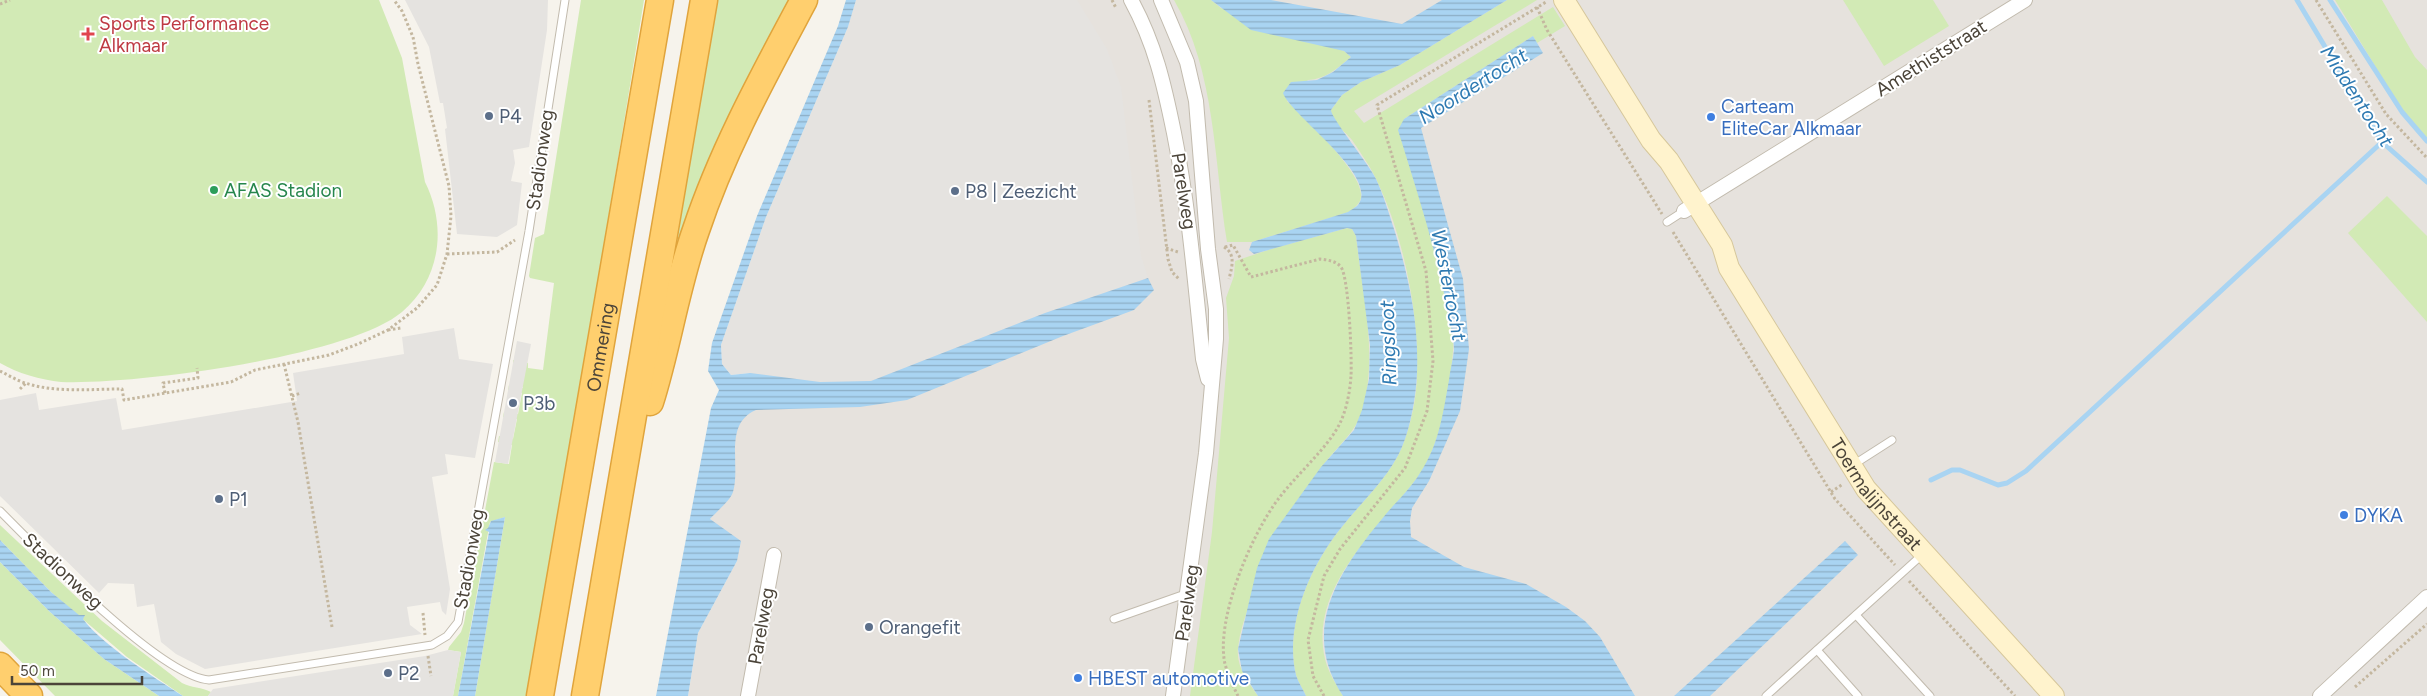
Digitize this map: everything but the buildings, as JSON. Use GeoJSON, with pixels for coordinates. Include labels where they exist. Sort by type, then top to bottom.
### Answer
{"type":"FeatureCollection","features":[{"type":"Feature","properties":{"kind":"highway","name":"Ommering"},"geometry":{"type":"LineString","coordinates":[[540,696],[660,0]]}},
{"type":"Feature","properties":{"kind":"highway"},"geometry":{"type":"LineString","coordinates":[[585,696],[704,0]]}},
{"type":"Feature","properties":{"kind":"highway"},"geometry":{"type":"LineString","coordinates":[[618,503],[655,387],[679,286],[708,196],[737,126],[804,0]]}},
{"type":"Feature","properties":{"kind":"highway"},"geometry":{"type":"LineString","coordinates":[[0,666],[29,696]]}},
{"type":"Feature","properties":{"kind":"street","name":"Parelweg"},"geometry":{"type":"LineString","coordinates":[[1131,0],[1153,46],[1168,103],[1185,185],[1203,358],[1210,390]]}},
{"type":"Feature","properties":{"kind":"street","name":"Parelweg"},"geometry":{"type":"LineString","coordinates":[[1161,0],[1187,62],[1196,101],[1208,249],[1216,309],[1216,339],[1210,390],[1206,453],[1173,696]]}},
{"type":"Feature","properties":{"kind":"street","name":"Toermalijnstraat"},"geometry":{"type":"LineString","coordinates":[[1564,0],[1650,140],[1658,169],[1690,208],[1710,252],[1729,268],[1850,467],[1874,500],[2054,696]]}},
{"type":"Feature","properties":{"kind":"street","name":"Amethiststraat"},"geometry":{"type":"LineString","coordinates":[[1690,208],[2025,0]]}},
{"type":"Feature","properties":{"kind":"street","name":"Parelweg"},"geometry":{"type":"LineString","coordinates":[[748,696],[774,555]]}},
{"type":"Feature","properties":{"kind":"street"},"geometry":{"type":"LineString","coordinates":[[2320,696],[2427,597]]}},
{"type":"Feature","properties":{"kind":"lane","name":"Stadionweg"},"geometry":{"type":"LineString","coordinates":[[0,511],[60,571],[127,631],[178,669],[196,679],[209,680],[432,645],[447,636],[458,622],[529,232],[565,0]]}},
{"type":"Feature","properties":{"kind":"lane"},"geometry":{"type":"LineString","coordinates":[[1667,222],[1690,208]]}},
{"type":"Feature","properties":{"kind":"lane"},"geometry":{"type":"LineString","coordinates":[[1850,467],[1892,440]]}},
{"type":"Feature","properties":{"kind":"lane"},"geometry":{"type":"LineString","coordinates":[[1766,696],[1923,554]]}},
{"type":"Feature","properties":{"kind":"lane"},"geometry":{"type":"LineString","coordinates":[[1114,620],[1188,593]]}},
{"type":"Feature","properties":{"kind":"lane"},"geometry":{"type":"LineString","coordinates":[[1856,615],[1930,696]]}},
{"type":"Feature","properties":{"kind":"lane"},"geometry":{"type":"LineString","coordinates":[[1817,650],[1858,696]]}},
{"type":"Feature","properties":{"kind":"path"},"geometry":{"type":"LineString","coordinates":[[0,4],[10,0]]}},
{"type":"Feature","properties":{"kind":"path"},"geometry":{"type":"LineString","coordinates":[[0,371],[26,383],[82,390],[122,389],[124,400],[231,382],[255,370],[329,355],[388,330],[417,308],[437,285],[447,254],[451,216],[449,186],[413,37],[402,11],[394,0]]}},
{"type":"Feature","properties":{"kind":"path"},"geometry":{"type":"LineString","coordinates":[[1112,0],[1121,16]]}},
{"type":"Feature","properties":{"kind":"path"},"geometry":{"type":"LineString","coordinates":[[1324,696],[1313,676],[1308,640],[1324,576],[1340,549],[1405,468],[1427,411],[1433,361],[1426,271],[1377,105],[1548,0]]}},
{"type":"Feature","properties":{"kind":"path"},"geometry":{"type":"LineString","coordinates":[[2316,0],[2386,114],[2427,158]]}},
{"type":"Feature","properties":{"kind":"path"},"geometry":{"type":"LineString","coordinates":[[1537,7],[1547,30],[1667,222],[1835,499],[2015,696]]}},
{"type":"Feature","properties":{"kind":"path","name":"Parelweg"},"geometry":{"type":"LineString","coordinates":[[1148,93],[1166,248]]}},
{"type":"Feature","properties":{"kind":"path"},"geometry":{"type":"LineString","coordinates":[[447,254],[497,252],[529,232]]}},
{"type":"Feature","properties":{"kind":"path"},"geometry":{"type":"LineString","coordinates":[[1226,247],[1233,245],[1251,277],[1320,259],[1338,264],[1344,272],[1352,358],[1348,401],[1340,423],[1279,498],[1261,524],[1244,562],[1234,594],[1224,644],[1225,664],[1238,696]]}},
{"type":"Feature","properties":{"kind":"path"},"geometry":{"type":"LineString","coordinates":[[388,330],[401,328]]}},
{"type":"Feature","properties":{"kind":"path"},"geometry":{"type":"LineString","coordinates":[[284,364],[292,396],[332,627]]}},
{"type":"Feature","properties":{"kind":"path"},"geometry":{"type":"LineString","coordinates":[[165,393],[163,383],[198,378],[197,368]]}},
{"type":"Feature","properties":{"kind":"path"},"geometry":{"type":"LineString","coordinates":[[20,389],[26,383]]}},
{"type":"Feature","properties":{"kind":"path"},"geometry":{"type":"LineString","coordinates":[[292,396],[302,393]]}},
{"type":"Feature","properties":{"kind":"path"},"geometry":{"type":"LineString","coordinates":[[2352,690],[2427,624]]}},
{"type":"Feature","properties":{"kind":"shaded area","name":"P4"},"geometry":{"type":"Polygon","coordinates":[[[405,0],[548,0],[547,30],[529,147],[513,150],[515,163],[511,181],[522,183],[517,225],[497,237],[457,234],[443,103],[440,103],[429,47],[405,0]]]}},
{"type":"Feature","properties":{"kind":"shaded area"},"geometry":{"type":"Polygon","coordinates":[[[856,0],[2427,0],[2427,696],[688,696],[698,633],[737,561],[710,519],[856,0]]]}},
{"type":"Feature","properties":{"kind":"shaded area","name":"P8 | Zeezicht"},"geometry":{"type":"Polygon","coordinates":[[[856,0],[1077,0],[1107,49],[1121,87],[1141,256],[1148,278],[1045,313],[871,381],[820,382],[750,373],[731,375],[722,364],[721,345],[766,217],[848,27],[856,0]]]}},
{"type":"Feature","properties":{"kind":"shaded area","name":"P1"},"geometry":{"type":"Polygon","coordinates":[[[454,328],[459,359],[493,364],[475,458],[445,454],[448,474],[432,477],[450,589],[446,615],[442,611],[440,602],[407,607],[410,625],[422,634],[205,669],[176,654],[161,642],[154,604],[137,607],[134,584],[108,583],[99,593],[0,496],[0,400],[36,393],[39,410],[116,398],[122,430],[297,401],[293,373],[404,354],[402,337],[454,328]]]}},
{"type":"Feature","properties":{"kind":"shaded area","name":"P3b"},"geometry":{"type":"Polygon","coordinates":[[[517,341],[531,344],[508,464],[495,462],[517,341]]]}},
{"type":"Feature","properties":{"kind":"shaded area","name":"P2"},"geometry":{"type":"Polygon","coordinates":[[[448,650],[461,652],[453,696],[208,696],[213,689],[425,656],[448,650]]]}},
{"type":"Feature","properties":{"kind":"green space","name":"AFAS Stadion"},"geometry":{"type":"Polygon","coordinates":[[[0,0],[379,0],[402,58],[425,182],[436,216],[438,234],[432,268],[425,284],[415,299],[402,312],[375,328],[336,342],[290,355],[239,365],[137,379],[61,382],[29,376],[0,363],[0,0]]]}},
{"type":"Feature","properties":{"kind":"green space"},"geometry":{"type":"Polygon","coordinates":[[[581,0],[644,0],[530,696],[475,696],[505,517],[490,522],[458,696],[453,696],[461,652],[448,650],[461,632],[464,623],[494,462],[509,464],[512,445],[498,442],[499,436],[513,439],[517,419],[503,417],[504,412],[518,414],[522,393],[508,390],[509,385],[523,388],[513,366],[513,360],[528,363],[528,368],[543,370],[554,283],[530,278],[529,276],[535,238],[544,234],[581,0]]]}},
{"type":"Feature","properties":{"kind":"green space"},"geometry":{"type":"Polygon","coordinates":[[[716,0],[796,0],[661,309],[716,0]]]}},
{"type":"Feature","properties":{"kind":"green space"},"geometry":{"type":"Polygon","coordinates":[[[1174,0],[1211,0],[1221,8],[1344,51],[1351,57],[1326,75],[1308,80],[1287,101],[1330,145],[1352,172],[1361,194],[1359,202],[1349,212],[1252,242],[1227,242],[1206,87],[1188,28],[1174,0]]]}},
{"type":"Feature","properties":{"kind":"green space"},"geometry":{"type":"Polygon","coordinates":[[[1507,0],[1537,0],[1354,111],[1364,123],[1553,7],[1565,26],[1537,43],[1533,36],[1404,119],[1432,234],[1452,334],[1453,351],[1450,382],[1434,447],[1420,474],[1352,559],[1338,582],[1327,606],[1323,632],[1325,659],[1330,673],[1343,696],[1306,696],[1296,675],[1293,656],[1297,617],[1302,597],[1319,560],[1330,543],[1390,469],[1402,447],[1411,420],[1417,382],[1417,349],[1412,299],[1394,224],[1371,169],[1352,140],[1333,119],[1331,110],[1342,95],[1361,82],[1400,65],[1507,0]]]}},
{"type":"Feature","properties":{"kind":"green space"},"geometry":{"type":"Polygon","coordinates":[[[1843,0],[1933,0],[1949,26],[1884,66],[1843,0]]]}},
{"type":"Feature","properties":{"kind":"green space"},"geometry":{"type":"Polygon","coordinates":[[[2335,0],[2382,0],[2415,57],[2427,70],[2427,138],[2406,117],[2335,0]]]}},
{"type":"Feature","properties":{"kind":"green space"},"geometry":{"type":"Polygon","coordinates":[[[2387,196],[2427,236],[2427,322],[2348,233],[2387,196]]]}},
{"type":"Feature","properties":{"kind":"green space"},"geometry":{"type":"Polygon","coordinates":[[[1347,228],[1352,229],[1356,236],[1369,344],[1367,387],[1360,418],[1351,433],[1318,473],[1252,598],[1241,631],[1238,655],[1241,668],[1258,696],[1190,696],[1212,532],[1229,338],[1226,298],[1234,276],[1235,261],[1347,228]]]}},
{"type":"Feature","properties":{"kind":"green space"},"geometry":{"type":"Polygon","coordinates":[[[0,525],[102,621],[182,683],[211,692],[208,696],[183,696],[127,657],[51,592],[0,540],[0,525]]]}},
{"type":"Feature","properties":{"kind":"green space"},"geometry":{"type":"Polygon","coordinates":[[[0,562],[50,612],[104,659],[159,696],[55,696],[0,640],[0,562]]]}},
{"type":"Feature","properties":{"kind":"water"},"geometry":{"type":"Polygon","coordinates":[[[846,0],[856,0],[848,27],[766,217],[721,345],[722,364],[731,375],[750,373],[820,382],[871,381],[1045,313],[1148,278],[1154,290],[1134,310],[1063,336],[907,400],[860,407],[756,410],[746,416],[736,435],[733,492],[726,503],[710,519],[741,541],[737,561],[698,633],[688,696],[656,696],[711,408],[719,390],[708,371],[712,343],[757,216],[838,26],[846,0]]]}},
{"type":"Feature","properties":{"kind":"water","name":"Ringsloot"},"geometry":{"type":"Polygon","coordinates":[[[1211,0],[1271,0],[1402,24],[1442,0],[1507,0],[1400,65],[1361,82],[1342,95],[1331,110],[1337,122],[1376,179],[1382,192],[1405,267],[1412,301],[1415,319],[1417,373],[1414,401],[1402,447],[1390,469],[1330,543],[1319,560],[1302,597],[1297,617],[1293,656],[1296,675],[1306,696],[1258,696],[1242,671],[1238,649],[1257,568],[1269,539],[1321,467],[1354,430],[1362,410],[1369,379],[1370,345],[1356,236],[1352,229],[1347,228],[1254,254],[1249,250],[1252,242],[1348,212],[1358,205],[1361,193],[1357,178],[1332,147],[1289,103],[1283,93],[1291,82],[1317,80],[1333,72],[1351,57],[1344,51],[1251,30],[1211,0]]]}},
{"type":"Feature","properties":{"kind":"water"},"geometry":{"type":"Polygon","coordinates":[[[1533,36],[1543,53],[1421,128],[1463,279],[1469,349],[1460,411],[1429,481],[1412,508],[1410,521],[1411,537],[1464,567],[1526,584],[1566,607],[1585,621],[1600,637],[1635,696],[1343,696],[1330,671],[1324,646],[1325,623],[1331,600],[1341,577],[1354,556],[1416,479],[1432,451],[1445,405],[1454,350],[1437,264],[1398,130],[1404,119],[1533,36]]]}},
{"type":"Feature","properties":{"kind":"water"},"geometry":{"type":"Polygon","coordinates":[[[505,517],[475,696],[458,696],[489,532],[485,530],[491,521],[505,517]]]}},
{"type":"Feature","properties":{"kind":"water"},"geometry":{"type":"Polygon","coordinates":[[[0,540],[51,592],[79,615],[85,615],[83,619],[102,639],[129,660],[183,696],[159,696],[104,659],[50,612],[0,562],[0,540]]]}},
{"type":"Feature","properties":{"kind":"water"},"geometry":{"type":"Polygon","coordinates":[[[1845,541],[1858,555],[1710,696],[1674,696],[1845,541]]]}},
{"type":"Feature","properties":{"kind":"waterway","name":"Middentocht"},"geometry":{"type":"LineString","coordinates":[[2297,0],[2382,142],[2427,182]]}},
{"type":"Feature","properties":{"kind":"waterway","name":"Middentocht"},"geometry":{"type":"LineString","coordinates":[[2330,0],[2402,112],[2427,141]]}},
{"type":"Feature","properties":{"kind":"waterway"},"geometry":{"type":"LineString","coordinates":[[1931,480],[1952,470],[1960,470],[1998,485],[2007,483],[2026,471],[2382,142]]}},
{"type":"Feature","properties":{"kind":"place","name":"Sports Performance Alkmaar"},"geometry":{"type":"Point","coordinates":[88,34]}},
{"type":"Feature","properties":{"kind":"place","name":"P4"},"geometry":{"type":"Point","coordinates":[489,116]}},
{"type":"Feature","properties":{"kind":"place","name":"Carteam EliteCar Alkmaar"},"geometry":{"type":"Point","coordinates":[1711,117]}},
{"type":"Feature","properties":{"kind":"place","name":"AFAS Stadion"},"geometry":{"type":"Point","coordinates":[214,190]}},
{"type":"Feature","properties":{"kind":"place","name":"P8 | Zeezicht"},"geometry":{"type":"Point","coordinates":[955,191]}},
{"type":"Feature","properties":{"kind":"place","name":"P3b"},"geometry":{"type":"Point","coordinates":[513,403]}},
{"type":"Feature","properties":{"kind":"place","name":"P1"},"geometry":{"type":"Point","coordinates":[219,499]}},
{"type":"Feature","properties":{"kind":"place","name":"DYKA"},"geometry":{"type":"Point","coordinates":[2344,515]}},
{"type":"Feature","properties":{"kind":"place","name":"Orangefit"},"geometry":{"type":"Point","coordinates":[869,627]}},
{"type":"Feature","properties":{"kind":"place","name":"P2"},"geometry":{"type":"Point","coordinates":[388,673]}},
{"type":"Feature","properties":{"kind":"place","name":"HBEST automotive"},"geometry":{"type":"Point","coordinates":[1078,678]}},
{"type":"Feature","properties":{"kind":"water label","name":"Noordertocht"},"geometry":{"type":"Point","coordinates":[1473,86]}},
{"type":"Feature","properties":{"kind":"water label","name":"Westertocht"},"geometry":{"type":"Point","coordinates":[1449,285]}}]}
